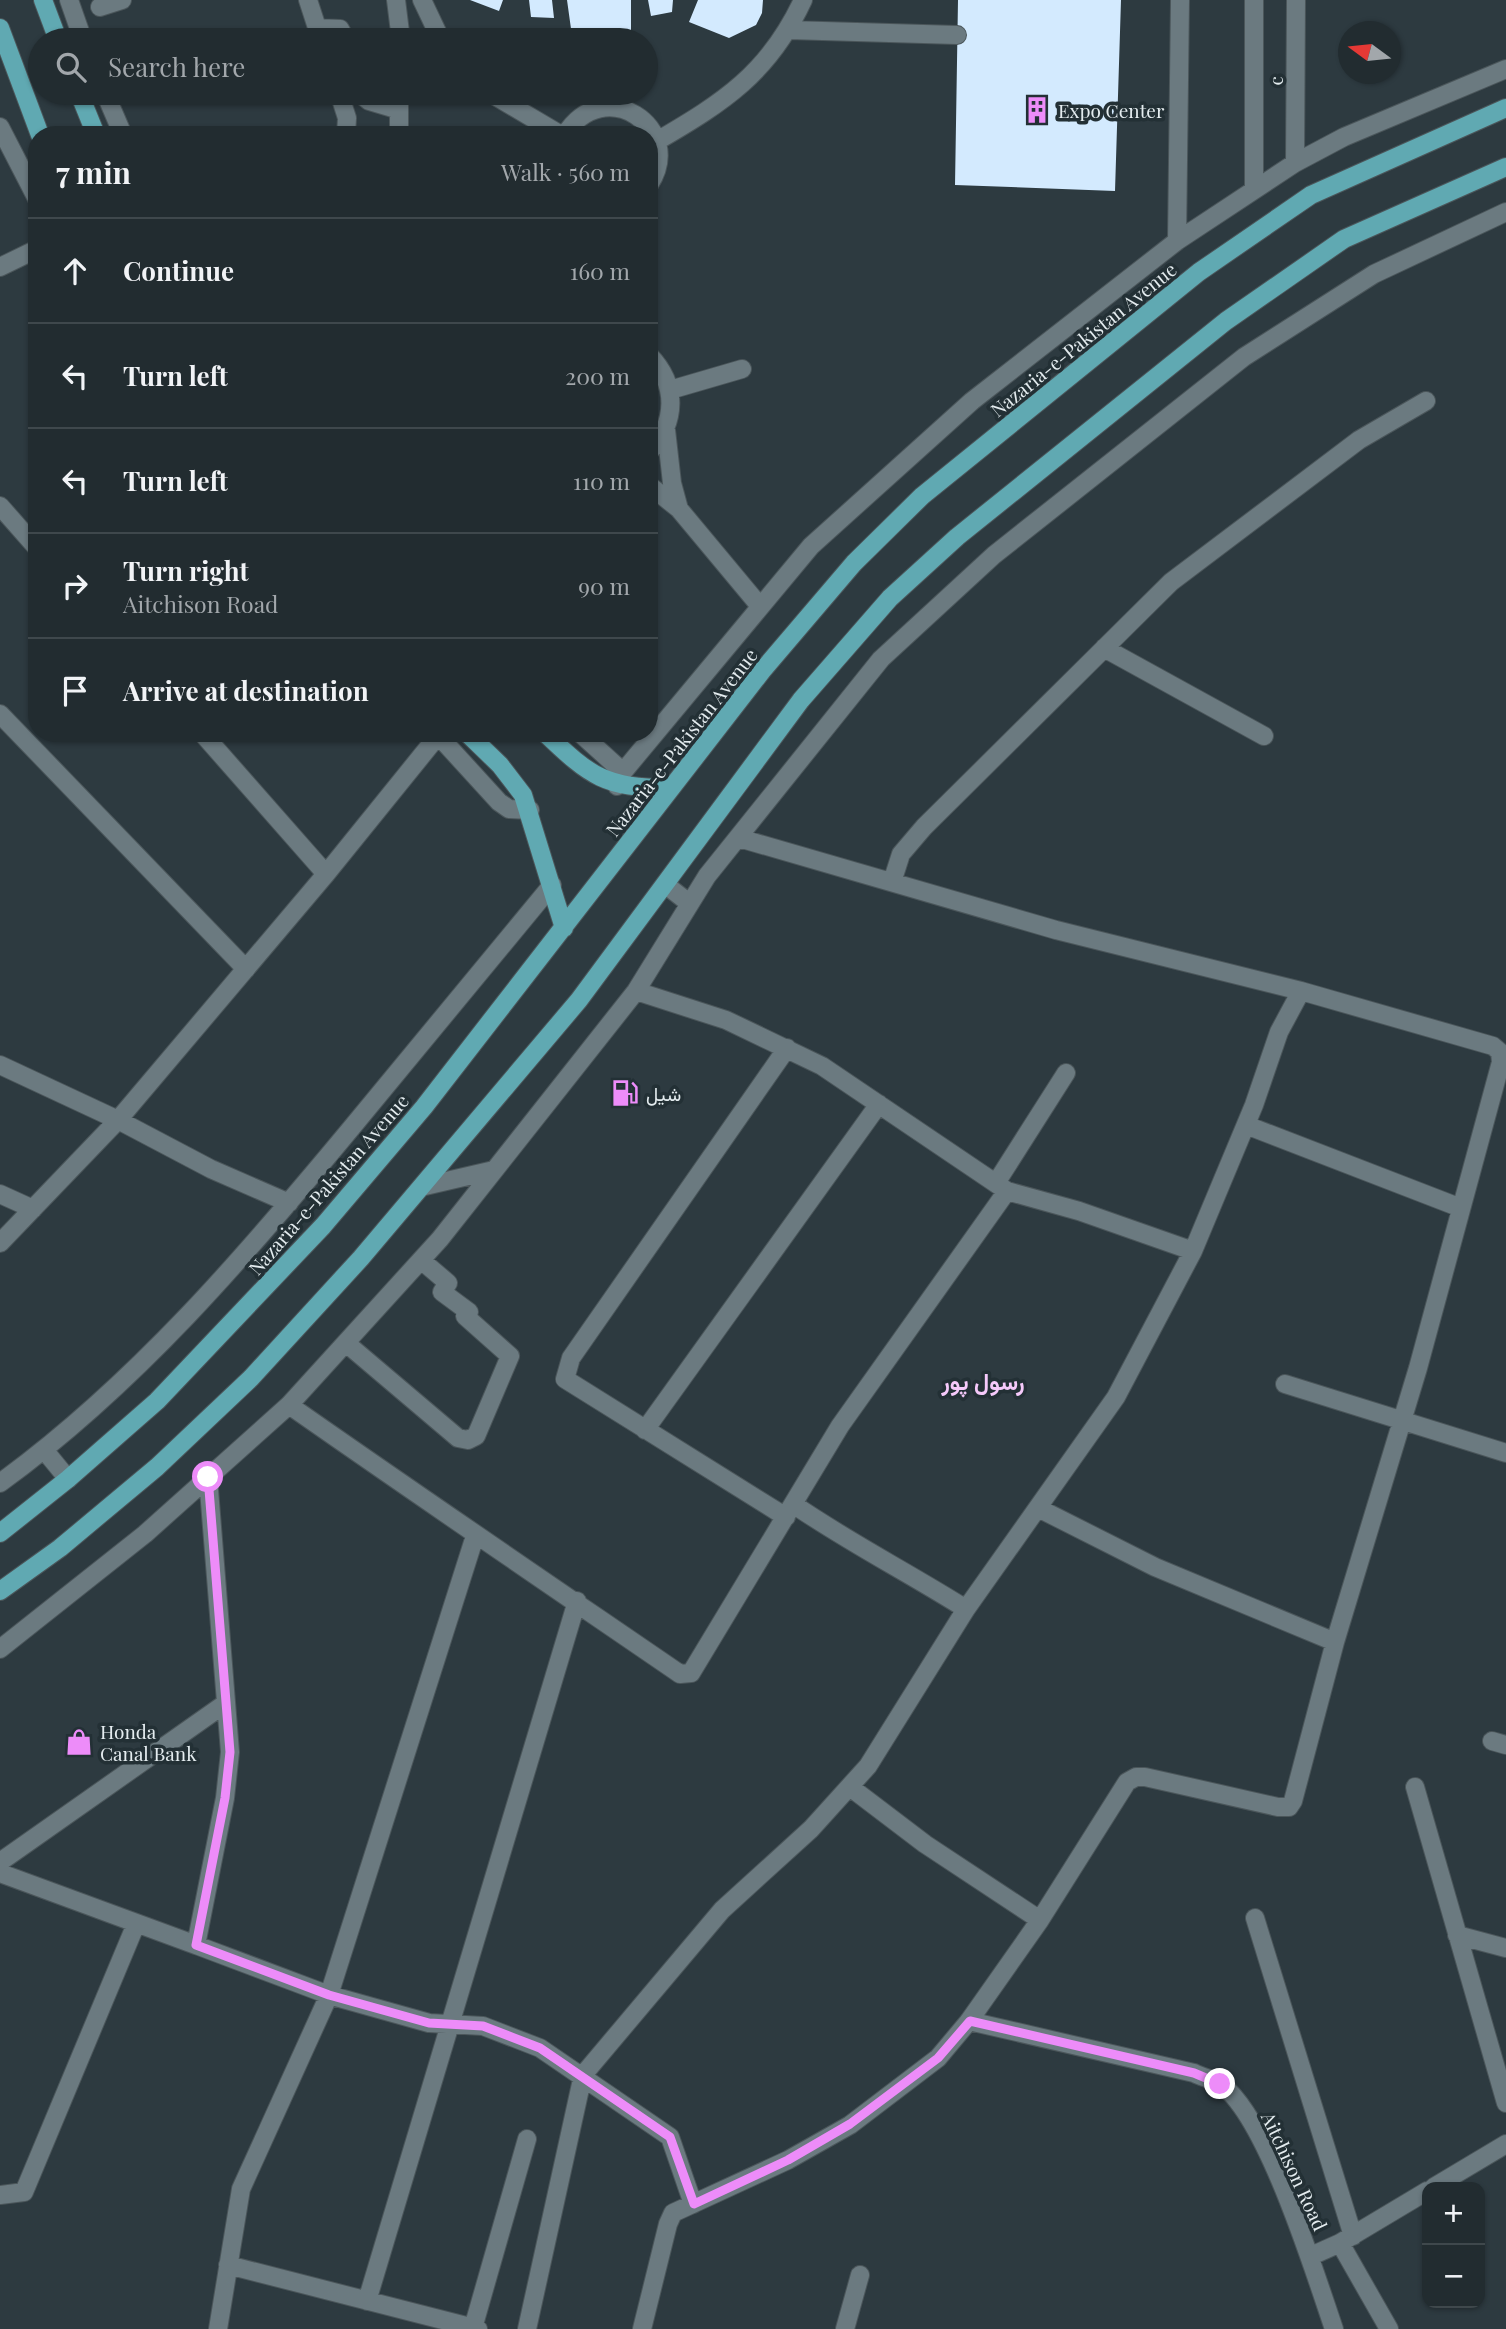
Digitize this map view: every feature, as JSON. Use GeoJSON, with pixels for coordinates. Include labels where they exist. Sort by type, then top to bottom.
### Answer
{"type":"FeatureCollection","features":[{"type":"Feature","properties":{"kind":"main road"},"geometry":{"type":"LineString","coordinates":[[43,0],[54,28]]}},
{"type":"Feature","properties":{"kind":"main road"},"geometry":{"type":"LineString","coordinates":[[0,28],[28,103]]}},
{"type":"Feature","properties":{"kind":"main road"},"geometry":{"type":"LineString","coordinates":[[29,105],[37,126]]}},
{"type":"Feature","properties":{"kind":"main road"},"geometry":{"type":"LineString","coordinates":[[84,105],[92,126]]}},
{"type":"Feature","properties":{"kind":"main road","name":"Nazaria-e-Pakistan Avenue"},"geometry":{"type":"LineString","coordinates":[[0,1533],[68,1479],[157,1401],[323,1226],[424,1107],[762,671],[854,563],[922,496],[1199,272],[1311,195],[1506,108]]}},
{"type":"Feature","properties":{"kind":"main road"},"geometry":{"type":"LineString","coordinates":[[0,1591],[60,1548],[167,1458],[251,1378],[425,1186],[579,1000],[801,700],[890,598],[957,537],[1226,321],[1344,239],[1506,167]]}},
{"type":"Feature","properties":{"kind":"main road"},"geometry":{"type":"LineString","coordinates":[[476,742],[516,783],[530,810],[564,928]]}},
{"type":"Feature","properties":{"kind":"main road"},"geometry":{"type":"LineString","coordinates":[[554,742],[574,762],[620,779],[670,788]]}},
{"type":"Feature","properties":{"kind":"street"},"geometry":{"type":"LineString","coordinates":[[69,0],[79,28]]}},
{"type":"Feature","properties":{"kind":"street"},"geometry":{"type":"LineString","coordinates":[[100,7],[122,0]]}},
{"type":"Feature","properties":{"kind":"street"},"geometry":{"type":"LineString","coordinates":[[308,0],[317,28]]}},
{"type":"Feature","properties":{"kind":"street"},"geometry":{"type":"LineString","coordinates":[[422,0],[435,28]]}},
{"type":"Feature","properties":{"kind":"street"},"geometry":{"type":"LineString","coordinates":[[658,140],[716,107],[743,86],[768,60],[789,30],[803,0]]}},
{"type":"Feature","properties":{"kind":"street"},"geometry":{"type":"LineString","coordinates":[[1177,241],[1180,0]]}},
{"type":"Feature","properties":{"kind":"street"},"geometry":{"type":"LineString","coordinates":[[1254,0],[1254,190]]}},
{"type":"Feature","properties":{"kind":"street","name":"c"},"geometry":{"type":"LineString","coordinates":[[1295,163],[1296,0]]}},
{"type":"Feature","properties":{"kind":"street"},"geometry":{"type":"LineString","coordinates":[[400,1],[401,28]]}},
{"type":"Feature","properties":{"kind":"street"},"geometry":{"type":"LineString","coordinates":[[789,30],[957,35]]}},
{"type":"Feature","properties":{"kind":"street"},"geometry":{"type":"LineString","coordinates":[[658,731],[759,605],[811,546],[940,427],[1177,241],[1295,163],[1344,137],[1506,69]]}},
{"type":"Feature","properties":{"kind":"street"},"geometry":{"type":"LineString","coordinates":[[110,105],[119,126]]}},
{"type":"Feature","properties":{"kind":"street"},"geometry":{"type":"LineString","coordinates":[[342,105],[347,126]]}},
{"type":"Feature","properties":{"kind":"street"},"geometry":{"type":"LineString","coordinates":[[398,126],[399,105]]}},
{"type":"Feature","properties":{"kind":"street"},"geometry":{"type":"LineString","coordinates":[[511,105],[547,126]]}},
{"type":"Feature","properties":{"kind":"street"},"geometry":{"type":"LineString","coordinates":[[571,126],[580,116],[592,110],[618,107],[642,119],[646,126]]}},
{"type":"Feature","properties":{"kind":"street"},"geometry":{"type":"LineString","coordinates":[[0,127],[28,181]]}},
{"type":"Feature","properties":{"kind":"street"},"geometry":{"type":"LineString","coordinates":[[0,1649],[145,1534],[289,1405],[421,1260],[636,991],[688,903],[881,659],[994,555],[1244,357],[1374,274],[1506,212]]}},
{"type":"Feature","properties":{"kind":"street"},"geometry":{"type":"LineString","coordinates":[[0,267],[28,253]]}},
{"type":"Feature","properties":{"kind":"street"},"geometry":{"type":"LineString","coordinates":[[658,364],[670,390],[671,403],[666,430],[672,483],[679,509]]}},
{"type":"Feature","properties":{"kind":"street"},"geometry":{"type":"LineString","coordinates":[[670,390],[741,369]]}},
{"type":"Feature","properties":{"kind":"street"},"geometry":{"type":"LineString","coordinates":[[892,882],[901,854],[924,827],[1171,582],[1359,440],[1426,401]]}},
{"type":"Feature","properties":{"kind":"street"},"geometry":{"type":"LineString","coordinates":[[658,440],[666,430]]}},
{"type":"Feature","properties":{"kind":"street"},"geometry":{"type":"LineString","coordinates":[[658,492],[679,509],[759,605]]}},
{"type":"Feature","properties":{"kind":"street"},"geometry":{"type":"LineString","coordinates":[[0,506],[28,538]]}},
{"type":"Feature","properties":{"kind":"street"},"geometry":{"type":"LineString","coordinates":[[1104,648],[1264,736]]}},
{"type":"Feature","properties":{"kind":"street"},"geometry":{"type":"LineString","coordinates":[[0,714],[246,969]]}},
{"type":"Feature","properties":{"kind":"street"},"geometry":{"type":"LineString","coordinates":[[210,742],[326,874]]}},
{"type":"Feature","properties":{"kind":"street"},"geometry":{"type":"LineString","coordinates":[[0,1243],[118,1120],[326,874],[432,742]]}},
{"type":"Feature","properties":{"kind":"street"},"geometry":{"type":"LineString","coordinates":[[445,742],[499,802],[509,809],[530,810]]}},
{"type":"Feature","properties":{"kind":"street"},"geometry":{"type":"LineString","coordinates":[[588,742],[620,779],[650,742]]}},
{"type":"Feature","properties":{"kind":"street"},"geometry":{"type":"LineString","coordinates":[[642,2329],[673,2213],[788,2160],[850,2124],[938,2058],[970,2021],[1040,1920],[1127,1783],[1136,1777],[1289,1807],[1293,1801],[1335,1642],[1401,1422],[1501,1062],[1500,1052],[1493,1046],[1301,991],[1056,930],[739,838]]}},
{"type":"Feature","properties":{"kind":"street"},"geometry":{"type":"LineString","coordinates":[[0,1483],[45,1451],[147,1357],[242,1259],[552,885]]}},
{"type":"Feature","properties":{"kind":"street"},"geometry":{"type":"LineString","coordinates":[[666,885],[688,903]]}},
{"type":"Feature","properties":{"kind":"street"},"geometry":{"type":"LineString","coordinates":[[636,991],[726,1020],[822,1066],[1001,1187],[1193,1251]]}},
{"type":"Feature","properties":{"kind":"street"},"geometry":{"type":"LineString","coordinates":[[527,2329],[583,2075],[722,1910],[811,1829],[868,1766],[966,1609],[1116,1397],[1193,1251],[1246,1125],[1279,1032],[1301,991]]}},
{"type":"Feature","properties":{"kind":"street"},"geometry":{"type":"LineString","coordinates":[[787,1048],[571,1358],[565,1379],[645,1430],[895,1564],[966,1609]]}},
{"type":"Feature","properties":{"kind":"street"},"geometry":{"type":"LineString","coordinates":[[0,1065],[118,1120],[211,1169],[289,1203]]}},
{"type":"Feature","properties":{"kind":"street"},"geometry":{"type":"LineString","coordinates":[[289,1405],[475,1536],[577,1601],[680,1674],[686,1675],[691,1672],[840,1426],[1001,1187],[1066,1073]]}},
{"type":"Feature","properties":{"kind":"street"},"geometry":{"type":"LineString","coordinates":[[645,1430],[879,1104]]}},
{"type":"Feature","properties":{"kind":"street"},"geometry":{"type":"LineString","coordinates":[[1246,1125],[1461,1208]]}},
{"type":"Feature","properties":{"kind":"street"},"geometry":{"type":"LineString","coordinates":[[425,1186],[494,1170]]}},
{"type":"Feature","properties":{"kind":"street"},"geometry":{"type":"LineString","coordinates":[[0,1194],[33,1209]]}},
{"type":"Feature","properties":{"kind":"street"},"geometry":{"type":"LineString","coordinates":[[346,1342],[458,1438],[468,1440],[476,1436],[510,1356],[465,1316],[469,1312],[442,1292],[449,1283],[421,1260]]}},
{"type":"Feature","properties":{"kind":"street"},"geometry":{"type":"LineString","coordinates":[[1285,1384],[1506,1453]]}},
{"type":"Feature","properties":{"kind":"street"},"geometry":{"type":"LineString","coordinates":[[45,1451],[68,1479]]}},
{"type":"Feature","properties":{"kind":"street"},"geometry":{"type":"LineString","coordinates":[[196,1945],[225,1798],[230,1752],[208,1477]]}},
{"type":"Feature","properties":{"kind":"street"},"geometry":{"type":"LineString","coordinates":[[1038,1508],[1155,1567],[1335,1642]]}},
{"type":"Feature","properties":{"kind":"street"},"geometry":{"type":"LineString","coordinates":[[218,2329],[241,2189],[329,1995],[475,1536]]}},
{"type":"Feature","properties":{"kind":"street"},"geometry":{"type":"LineString","coordinates":[[367,2301],[577,1601]]}},
{"type":"Feature","properties":{"kind":"street"},"geometry":{"type":"LineString","coordinates":[[0,1862],[226,1703]]}},
{"type":"Feature","properties":{"kind":"street"},"geometry":{"type":"LineString","coordinates":[[850,1787],[925,1844],[1040,1920]]}},
{"type":"Feature","properties":{"kind":"street"},"geometry":{"type":"LineString","coordinates":[[1415,1787],[1506,2103]]}},
{"type":"Feature","properties":{"kind":"street"},"geometry":{"type":"LineString","coordinates":[[0,1873],[329,1995],[429,2023],[483,2026],[540,2048],[670,2137],[694,2204]]}},
{"type":"Feature","properties":{"kind":"street"},"geometry":{"type":"LineString","coordinates":[[1255,1918],[1347,2239],[1388,2329]]}},
{"type":"Feature","properties":{"kind":"street"},"geometry":{"type":"LineString","coordinates":[[0,2196],[24,2192],[136,1924]]}},
{"type":"Feature","properties":{"kind":"street"},"geometry":{"type":"LineString","coordinates":[[1457,1935],[1506,1948]]}},
{"type":"Feature","properties":{"kind":"street","name":"Aitchison Road"},"geometry":{"type":"LineString","coordinates":[[970,2021],[1194,2073],[1220,2084],[1248,2116],[1311,2256],[1334,2329]]}},
{"type":"Feature","properties":{"kind":"street"},"geometry":{"type":"LineString","coordinates":[[228,2265],[475,2328],[527,2140]]}},
{"type":"Feature","properties":{"kind":"street"},"geometry":{"type":"LineString","coordinates":[[1442,2182],[1506,2144]]}},
{"type":"Feature","properties":{"kind":"street"},"geometry":{"type":"LineString","coordinates":[[1311,2256],[1347,2239],[1422,2194]]}},
{"type":"Feature","properties":{"kind":"street"},"geometry":{"type":"LineString","coordinates":[[845,2329],[860,2275]]}},
{"type":"Feature","properties":{"kind":"building"},"geometry":{"type":"Polygon","coordinates":[[[470,0],[503,0],[499,11],[470,0]]]}},
{"type":"Feature","properties":{"kind":"building"},"geometry":{"type":"Polygon","coordinates":[[[529,0],[552,0],[554,18],[531,17],[529,0]]]}},
{"type":"Feature","properties":{"kind":"building"},"geometry":{"type":"Polygon","coordinates":[[[567,0],[631,0],[631,28],[571,28],[567,0]]]}},
{"type":"Feature","properties":{"kind":"building"},"geometry":{"type":"Polygon","coordinates":[[[648,0],[673,0],[672,12],[651,16],[648,0]]]}},
{"type":"Feature","properties":{"kind":"building"},"geometry":{"type":"Polygon","coordinates":[[[698,0],[763,0],[762,13],[756,25],[729,38],[689,22],[698,0]]]}},
{"type":"Feature","properties":{"kind":"building","name":"Expo Center"},"geometry":{"type":"Polygon","coordinates":[[[958,0],[1121,0],[1115,191],[955,185],[958,0]]]}},
{"type":"Feature","properties":{"kind":"place","name":"Expo Center"},"geometry":{"type":"Point","coordinates":[1037,110]}},
{"type":"Feature","properties":{"kind":"place","name":"شیل"},"geometry":{"type":"Point","coordinates":[625,1093]}},
{"type":"Feature","properties":{"kind":"place","name":"Honda Canal Bank"},"geometry":{"type":"Point","coordinates":[79,1742]}},
{"type":"Feature","properties":{"kind":"district","name":"رسول پور"},"geometry":{"type":"Point","coordinates":[983,1380]}},
{"type":"Feature","properties":{"kind":"route"},"geometry":{"type":"LineString","coordinates":[[208,1477],[230,1752],[225,1798],[196,1945],[329,1995],[429,2023],[483,2026],[540,2048],[670,2137],[694,2204],[788,2160],[850,2124],[938,2058],[970,2021],[1194,2073],[1220,2084]]}}]}
